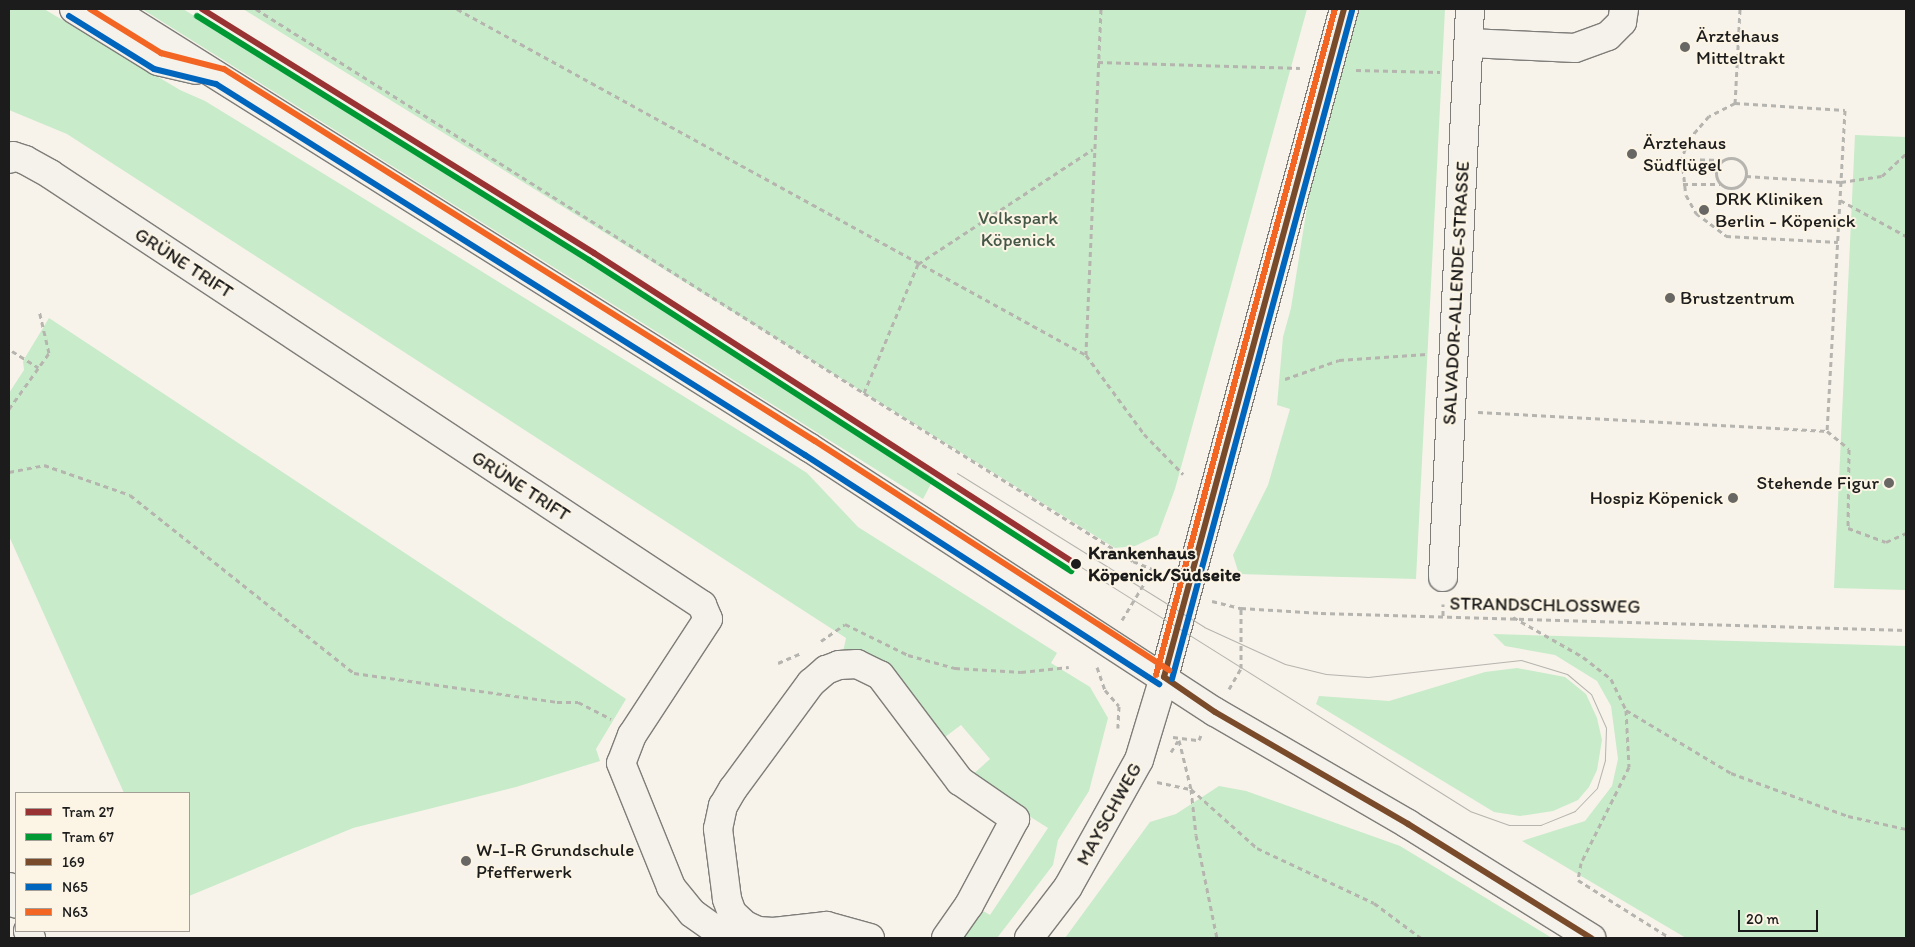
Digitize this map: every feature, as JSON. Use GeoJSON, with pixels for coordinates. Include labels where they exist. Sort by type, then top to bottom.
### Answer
{"type":"FeatureCollection","features":[{"type":"Feature","properties":{"kind":"main road"},"geometry":{"type":"LineString","coordinates":[[74,9],[158,61],[219,76]]}},
{"type":"Feature","properties":{"kind":"main road"},"geometry":{"type":"LineString","coordinates":[[111,9],[810,448],[1164,677],[1228,721],[1408,824],[1592,938]]}},
{"type":"Feature","properties":{"kind":"main road"},"geometry":{"type":"LineString","coordinates":[[1164,677],[1344,9]]}},
{"type":"Feature","properties":{"kind":"main road","name":"SALVADOR-ALLENDE-STRASSE"},"geometry":{"type":"LineString","coordinates":[[1443,577],[1470,9]]}},
{"type":"Feature","properties":{"kind":"main road"},"geometry":{"type":"LineString","coordinates":[[1469,43],[1575,48],[1608,36],[1622,22],[1624,9]]}},
{"type":"Feature","properties":{"kind":"main road","name":"GRÜNE TRIFT"},"geometry":{"type":"LineString","coordinates":[[9,159],[12,156],[24,160],[50,174],[702,605],[708,619],[634,731],[621,763],[671,887],[692,913],[728,938]]}},
{"type":"Feature","properties":{"kind":"main road"},"geometry":{"type":"LineString","coordinates":[[870,938],[827,926],[773,932],[758,931],[745,925],[732,913],[727,899],[718,829],[723,806],[733,789],[800,698],[816,679],[839,665],[857,664],[880,675],[960,781],[1015,819],[969,905],[946,938]]}},
{"type":"Feature","properties":{"kind":"main road","name":"MAYSCHWEG"},"geometry":{"type":"LineString","coordinates":[[1029,938],[1068,887],[1137,764],[1164,677]]}},
{"type":"Feature","properties":{"kind":"main road"},"geometry":{"type":"LineString","coordinates":[[9,887],[15,902]]}},
{"type":"Feature","properties":{"kind":"path","name":"STRANDSCHLOSSWEG"},"geometry":{"type":"LineString","coordinates":[[256,9],[1133,561],[1214,602],[1241,608],[1321,613],[1512,617],[1906,630]]}},
{"type":"Feature","properties":{"kind":"path"},"geometry":{"type":"LineString","coordinates":[[457,9],[918,264],[1086,354],[1144,434],[1183,474]]}},
{"type":"Feature","properties":{"kind":"path"},"geometry":{"type":"LineString","coordinates":[[1086,354],[1093,149],[1101,9]]}},
{"type":"Feature","properties":{"kind":"path"},"geometry":{"type":"LineString","coordinates":[[1735,103],[1740,9]]}},
{"type":"Feature","properties":{"kind":"path"},"geometry":{"type":"LineString","coordinates":[[1098,62],[1409,71]]}},
{"type":"Feature","properties":{"kind":"path"},"geometry":{"type":"LineString","coordinates":[[1826,430],[1838,242],[1845,110],[1735,103],[1709,116],[1697,127],[1682,159],[1683,184],[1696,213],[1726,236],[1838,242]]}},
{"type":"Feature","properties":{"kind":"path"},"geometry":{"type":"LineString","coordinates":[[864,393],[918,264],[1093,149]]}},
{"type":"Feature","properties":{"kind":"path"},"geometry":{"type":"LineString","coordinates":[[1746,176],[1841,182],[1882,176],[1906,154]]}},
{"type":"Feature","properties":{"kind":"path"},"geometry":{"type":"LineString","coordinates":[[1682,159],[1722,160],[1731,158],[1739,160],[1746,176]]}},
{"type":"Feature","properties":{"kind":"path"},"geometry":{"type":"LineString","coordinates":[[1720,184],[1715,172],[1722,160]]}},
{"type":"Feature","properties":{"kind":"path"},"geometry":{"type":"LineString","coordinates":[[1683,184],[1720,184],[1733,189],[1742,184],[1746,176]]}},
{"type":"Feature","properties":{"kind":"path"},"geometry":{"type":"LineString","coordinates":[[1840,200],[1906,236]]}},
{"type":"Feature","properties":{"kind":"path"},"geometry":{"type":"LineString","coordinates":[[9,407],[49,353],[39,310]]}},
{"type":"Feature","properties":{"kind":"path"},"geometry":{"type":"LineString","coordinates":[[12,351],[38,368]]}},
{"type":"Feature","properties":{"kind":"path"},"geometry":{"type":"LineString","coordinates":[[1285,379],[1339,360],[1393,354],[1453,354]]}},
{"type":"Feature","properties":{"kind":"path"},"geometry":{"type":"LineString","coordinates":[[1488,412],[1826,430],[1849,449],[1848,528],[1886,542],[1906,533]]}},
{"type":"Feature","properties":{"kind":"path"},"geometry":{"type":"LineString","coordinates":[[9,472],[44,464],[130,495],[354,673],[557,702],[578,702],[613,720]]}},
{"type":"Feature","properties":{"kind":"path"},"geometry":{"type":"LineString","coordinates":[[1512,617],[1583,657],[1611,679],[1626,710],[1629,767],[1581,863],[1578,880],[1670,938]]}},
{"type":"Feature","properties":{"kind":"path"},"geometry":{"type":"LineString","coordinates":[[815,645],[845,624],[908,655],[956,668],[1021,672],[1069,667]]}},
{"type":"Feature","properties":{"kind":"path"},"geometry":{"type":"LineString","coordinates":[[778,663],[807,651]]}},
{"type":"Feature","properties":{"kind":"path"},"geometry":{"type":"LineString","coordinates":[[1626,710],[1731,773],[1848,816],[1906,829]]}},
{"type":"Feature","properties":{"kind":"path"},"geometry":{"type":"LineString","coordinates":[[1179,740],[1191,789],[1196,835],[1216,938]]}},
{"type":"Feature","properties":{"kind":"path"},"geometry":{"type":"LineString","coordinates":[[1154,781],[1169,787],[1191,789],[1257,848],[1374,903],[1421,938]]}},
{"type":"Feature","properties":{"kind":"green space"},"geometry":{"type":"Polygon","coordinates":[[[9,9],[44,9],[180,90],[205,101],[350,190],[807,473],[858,527],[1057,653],[1051,663],[1090,687],[1108,718],[1089,791],[1058,840],[1053,865],[997,938],[960,938],[980,909],[990,915],[1048,828],[969,778],[990,759],[961,725],[941,740],[841,662],[846,638],[67,134],[9,110],[9,9]]]}},
{"type":"Feature","properties":{"kind":"green space"},"geometry":{"type":"Polygon","coordinates":[[[142,9],[183,9],[934,478],[923,499],[142,9]]]}},
{"type":"Feature","properties":{"kind":"green space","name":"Volkspark Köpenick"},"geometry":{"type":"Polygon","coordinates":[[[243,9],[1307,9],[1175,489],[1158,535],[1135,546],[1115,548],[243,9]]]}},
{"type":"Feature","properties":{"kind":"green space"},"geometry":{"type":"Polygon","coordinates":[[[1358,9],[1445,9],[1416,579],[1239,574],[1233,555],[1268,485],[1290,409],[1277,405],[1283,337],[1291,308],[1311,182],[1358,9]]]}},
{"type":"Feature","properties":{"kind":"green space"},"geometry":{"type":"Polygon","coordinates":[[[1855,135],[1906,137],[1906,590],[1834,588],[1855,135]]]}},
{"type":"Feature","properties":{"kind":"green space"},"geometry":{"type":"Polygon","coordinates":[[[49,318],[626,699],[596,749],[600,761],[516,787],[353,828],[190,896],[190,792],[124,792],[9,536],[9,393],[24,370],[23,361],[49,318]]]}},
{"type":"Feature","properties":{"kind":"green space"},"geometry":{"type":"Polygon","coordinates":[[[1493,634],[1906,646],[1906,938],[1686,938],[1522,841],[1585,821],[1612,786],[1618,759],[1611,706],[1597,681],[1555,655],[1505,646],[1493,634]]]}},
{"type":"Feature","properties":{"kind":"green space"},"geometry":{"type":"Polygon","coordinates":[[[1517,668],[1565,677],[1586,694],[1597,718],[1602,740],[1597,770],[1589,787],[1578,800],[1553,811],[1520,816],[1494,812],[1316,704],[1319,696],[1389,701],[1485,672],[1517,668]]]}},
{"type":"Feature","properties":{"kind":"green space"},"geometry":{"type":"Polygon","coordinates":[[[1219,786],[1246,791],[1400,846],[1552,938],[1065,938],[1150,822],[1176,814],[1219,786]]]}},
{"type":"Feature","properties":{"kind":"tram line","name":"27"},"geometry":{"type":"LineString","coordinates":[[202,9],[594,253],[1076,564]]}},
{"type":"Feature","properties":{"kind":"tram line","name":"67"},"geometry":{"type":"LineString","coordinates":[[197,16],[589,260],[1071,571]]}},
{"type":"Feature","properties":{"kind":"tram line"},"geometry":{"type":"LineString","coordinates":[[957,473],[1204,627],[1285,664],[1326,674],[1368,677],[1521,660],[1567,674],[1591,694],[1606,728],[1605,760],[1597,788],[1575,811],[1541,825],[1509,825],[1470,811],[1076,564]]}},
{"type":"Feature","properties":{"kind":"transit line","name":"N63"},"geometry":{"type":"LineString","coordinates":[[90,9],[161,53],[224,69],[815,441],[1169,670]]}},
{"type":"Feature","properties":{"kind":"transit line","name":"N63"},"geometry":{"type":"LineString","coordinates":[[1156,675],[1335,9]]}},
{"type":"Feature","properties":{"kind":"transit line","name":"169"},"geometry":{"type":"LineString","coordinates":[[1164,677],[1344,9]]}},
{"type":"Feature","properties":{"kind":"transit line","name":"N65"},"geometry":{"type":"LineString","coordinates":[[1172,679],[1352,11]]}},
{"type":"Feature","properties":{"kind":"transit line","name":"N65"},"geometry":{"type":"LineString","coordinates":[[69,16],[154,69],[216,84],[805,455],[1159,684]]}},
{"type":"Feature","properties":{"kind":"transit line","name":"169"},"geometry":{"type":"LineString","coordinates":[[1164,677],[1215,712],[1408,824],[1591,938]]}},
{"type":"Feature","properties":{"kind":"place","name":"Ärztehaus Mitteltrakt"},"geometry":{"type":"Point","coordinates":[1685,47]}},
{"type":"Feature","properties":{"kind":"place","name":"Ärztehaus Südflügel"},"geometry":{"type":"Point","coordinates":[1632,154]}},
{"type":"Feature","properties":{"kind":"place","name":"DRK Kliniken Berlin - Köpenick"},"geometry":{"type":"Point","coordinates":[1704,210]}},
{"type":"Feature","properties":{"kind":"place","name":"Brustzentrum"},"geometry":{"type":"Point","coordinates":[1670,298]}},
{"type":"Feature","properties":{"kind":"place","name":"Stehende Figur"},"geometry":{"type":"Point","coordinates":[1889,483]}},
{"type":"Feature","properties":{"kind":"place","name":"Hospiz Köpenick"},"geometry":{"type":"Point","coordinates":[1733,498]}},
{"type":"Feature","properties":{"kind":"place","name":"Krankenhaus Köpenick/Südseite"},"geometry":{"type":"Point","coordinates":[1076,564]}},
{"type":"Feature","properties":{"kind":"place","name":"W-I-R Grundschule Pfefferwerk"},"geometry":{"type":"Point","coordinates":[466,861]}}]}
